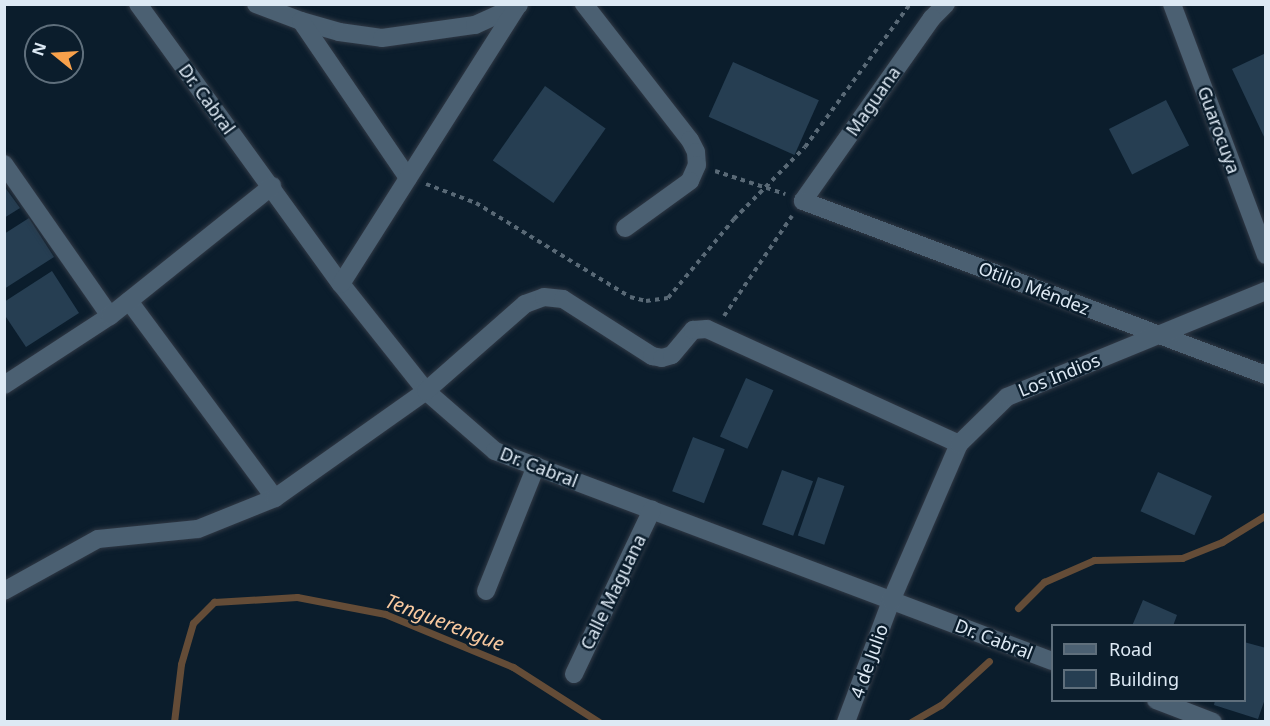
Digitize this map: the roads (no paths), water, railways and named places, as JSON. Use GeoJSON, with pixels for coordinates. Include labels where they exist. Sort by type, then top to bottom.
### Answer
{"type":"FeatureCollection","features":[{"type":"Feature","properties":{"kind":"street","name":"Dr. Cabral"},"geometry":{"type":"LineString","coordinates":[[138,4],[341,284],[426,392],[495,451],[1051,660]]}},
{"type":"Feature","properties":{"kind":"street"},"geometry":{"type":"LineString","coordinates":[[256,4],[339,32],[382,38],[475,25],[519,5]]}},
{"type":"Feature","properties":{"kind":"street"},"geometry":{"type":"LineString","coordinates":[[584,4],[690,140],[696,152],[697,165],[690,181],[625,228]]}},
{"type":"Feature","properties":{"kind":"street","name":"Maguana"},"geometry":{"type":"LineString","coordinates":[[803,201],[932,18],[946,4]]}},
{"type":"Feature","properties":{"kind":"street","name":"Guarocuya"},"geometry":{"type":"LineString","coordinates":[[1172,4],[1266,255]]}},
{"type":"Feature","properties":{"kind":"street"},"geometry":{"type":"LineString","coordinates":[[341,284],[519,5]]}},
{"type":"Feature","properties":{"kind":"street"},"geometry":{"type":"LineString","coordinates":[[301,21],[408,178]]}},
{"type":"Feature","properties":{"kind":"street"},"geometry":{"type":"LineString","coordinates":[[4,164],[110,316]]}},
{"type":"Feature","properties":{"kind":"street"},"geometry":{"type":"LineString","coordinates":[[4,385],[110,316],[272,186]]}},
{"type":"Feature","properties":{"kind":"street","name":"Otilio Méndez"},"geometry":{"type":"LineString","coordinates":[[803,201],[1266,375]]}},
{"type":"Feature","properties":{"kind":"street","name":"Los Indios"},"geometry":{"type":"LineString","coordinates":[[891,601],[959,444],[1007,397],[1266,291]]}},
{"type":"Feature","properties":{"kind":"street"},"geometry":{"type":"LineString","coordinates":[[4,591],[98,539],[198,530],[275,498],[426,392],[525,304],[544,297],[563,299],[652,356],[672,355],[693,330],[700,327],[959,444]]}},
{"type":"Feature","properties":{"kind":"street"},"geometry":{"type":"LineString","coordinates":[[129,301],[275,498]]}},
{"type":"Feature","properties":{"kind":"street"},"geometry":{"type":"LineString","coordinates":[[486,591],[536,466]]}},
{"type":"Feature","properties":{"kind":"street","name":"Calle Maguana"},"geometry":{"type":"LineString","coordinates":[[574,674],[652,510]]}},
{"type":"Feature","properties":{"kind":"street","name":"4 de Julio"},"geometry":{"type":"LineString","coordinates":[[846,722],[891,601]]}},
{"type":"Feature","properties":{"kind":"street"},"geometry":{"type":"LineString","coordinates":[[1160,702],[1201,720]]}},
{"type":"Feature","properties":{"kind":"waterway","name":"Tenguerengue"},"geometry":{"type":"LineString","coordinates":[[1018,608],[1044,582],[1094,560],[1182,558],[1222,542],[1266,515]]}},
{"type":"Feature","properties":{"kind":"waterway","name":"Tenguerengue"},"geometry":{"type":"LineString","coordinates":[[174,722],[181,664],[193,623],[214,602],[297,597],[385,614],[513,667],[599,722]]}},
{"type":"Feature","properties":{"kind":"waterway","name":"Tenguerengue"},"geometry":{"type":"LineString","coordinates":[[911,722],[941,705],[989,661]]}}]}
